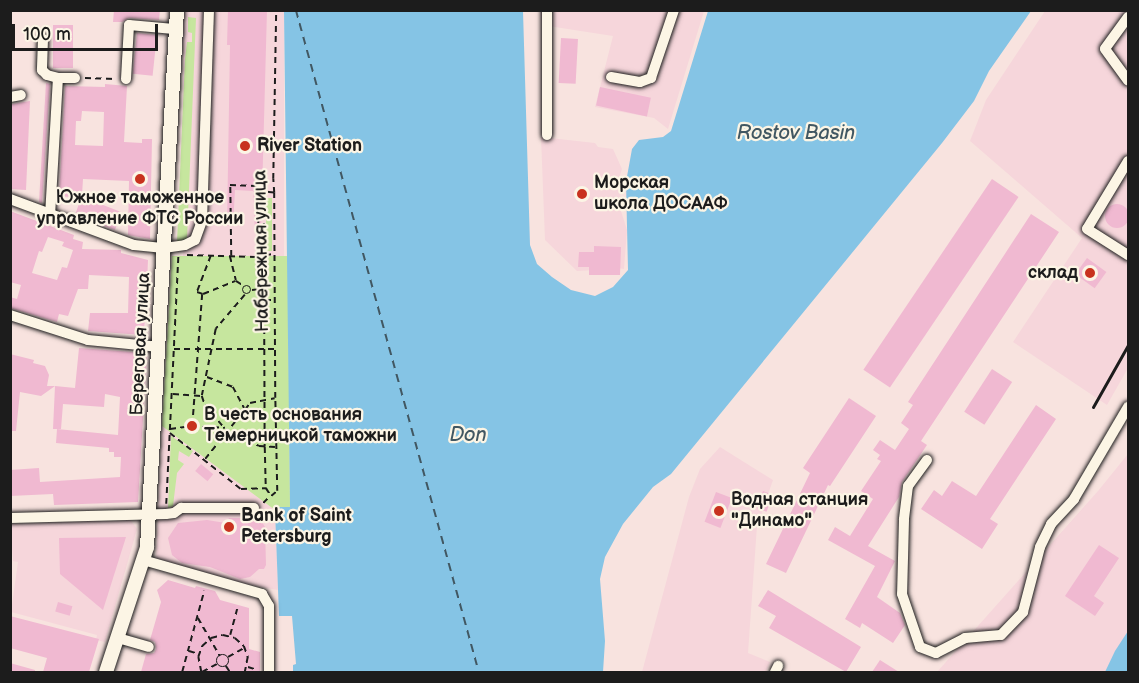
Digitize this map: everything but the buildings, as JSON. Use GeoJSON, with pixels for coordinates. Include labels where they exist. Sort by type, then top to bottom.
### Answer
{"type":"FeatureCollection","features":[{"type":"Feature","properties":{"kind":"main road","name":"Береговая улица"},"geometry":{"type":"LineString","coordinates":[[106,672],[143,560],[150,515],[167,348],[164,248],[174,29],[177,10]]}},
{"type":"Feature","properties":{"kind":"street"},"geometry":{"type":"LineString","coordinates":[[10,199],[50,216],[134,245],[164,248],[185,245],[195,240],[202,221],[209,10]]}},
{"type":"Feature","properties":{"kind":"street"},"geometry":{"type":"LineString","coordinates":[[547,10],[547,135]]}},
{"type":"Feature","properties":{"kind":"street"},"geometry":{"type":"LineString","coordinates":[[611,77],[640,82],[651,78],[674,10]]}},
{"type":"Feature","properties":{"kind":"street"},"geometry":{"type":"LineString","coordinates":[[1128,17],[1105,49],[1128,81]]}},
{"type":"Feature","properties":{"kind":"street"},"geometry":{"type":"LineString","coordinates":[[126,79],[129,25],[174,29]]}},
{"type":"Feature","properties":{"kind":"street"},"geometry":{"type":"LineString","coordinates":[[43,39],[42,70],[58,78],[75,78]]}},
{"type":"Feature","properties":{"kind":"street"},"geometry":{"type":"LineString","coordinates":[[50,216],[58,78]]}},
{"type":"Feature","properties":{"kind":"street"},"geometry":{"type":"LineString","coordinates":[[1128,161],[1087,228],[1128,255]]}},
{"type":"Feature","properties":{"kind":"street"},"geometry":{"type":"LineString","coordinates":[[10,315],[88,340],[167,348]]}},
{"type":"Feature","properties":{"kind":"street"},"geometry":{"type":"LineString","coordinates":[[927,460],[908,486],[904,520],[902,594],[920,647],[936,653],[965,638],[1000,635],[1023,612],[1040,547],[1051,524],[1074,499],[1128,407]]}},
{"type":"Feature","properties":{"kind":"street"},"geometry":{"type":"LineString","coordinates":[[10,518],[150,515],[174,513],[181,508],[254,507]]}},
{"type":"Feature","properties":{"kind":"street"},"geometry":{"type":"LineString","coordinates":[[143,560],[256,591],[265,596],[269,606],[263,671]]}},
{"type":"Feature","properties":{"kind":"street"},"geometry":{"type":"LineString","coordinates":[[118,638],[148,647]]}},
{"type":"Feature","properties":{"kind":"path","name":"Набережная улица"},"geometry":{"type":"LineString","coordinates":[[266,488],[271,496],[277,491],[274,255],[276,10]]}},
{"type":"Feature","properties":{"kind":"path"},"geometry":{"type":"LineString","coordinates":[[89,78],[126,79]]}},
{"type":"Feature","properties":{"kind":"path"},"geometry":{"type":"LineString","coordinates":[[251,291],[250,287],[236,281],[230,256],[231,185],[257,186],[260,257]]}},
{"type":"Feature","properties":{"kind":"path"},"geometry":{"type":"LineString","coordinates":[[169,433],[174,434],[241,489],[266,488],[264,192],[274,193]]}},
{"type":"Feature","properties":{"kind":"path"},"geometry":{"type":"LineString","coordinates":[[166,514],[172,394],[167,348],[178,255],[260,257],[274,255]]}},
{"type":"Feature","properties":{"kind":"path"},"geometry":{"type":"LineString","coordinates":[[202,294],[196,290],[211,256]]}},
{"type":"Feature","properties":{"kind":"path"},"geometry":{"type":"LineString","coordinates":[[202,294],[236,281]]}},
{"type":"Feature","properties":{"kind":"path"},"geometry":{"type":"LineString","coordinates":[[244,286],[242,290],[245,295]]}},
{"type":"Feature","properties":{"kind":"path"},"geometry":{"type":"LineString","coordinates":[[264,289],[251,291],[245,295],[219,324],[202,396],[205,405],[228,432],[265,447],[276,447]]}},
{"type":"Feature","properties":{"kind":"path"},"geometry":{"type":"LineString","coordinates":[[192,426],[202,294]]}},
{"type":"Feature","properties":{"kind":"path"},"geometry":{"type":"LineString","coordinates":[[264,300],[275,300]]}},
{"type":"Feature","properties":{"kind":"path"},"geometry":{"type":"LineString","coordinates":[[167,348],[275,349]]}},
{"type":"Feature","properties":{"kind":"path"},"geometry":{"type":"LineString","coordinates":[[206,377],[233,387],[244,409]]}},
{"type":"Feature","properties":{"kind":"path"},"geometry":{"type":"LineString","coordinates":[[172,394],[202,396]]}},
{"type":"Feature","properties":{"kind":"path"},"geometry":{"type":"LineString","coordinates":[[204,459],[250,403],[275,398]]}},
{"type":"Feature","properties":{"kind":"path"},"geometry":{"type":"LineString","coordinates":[[170,429],[192,426],[226,428]]}},
{"type":"Feature","properties":{"kind":"path"},"geometry":{"type":"LineString","coordinates":[[182,672],[204,591]]}},
{"type":"Feature","properties":{"kind":"path"},"geometry":{"type":"LineString","coordinates":[[230,636],[238,606]]}},
{"type":"Feature","properties":{"kind":"path"},"geometry":{"type":"LineString","coordinates":[[197,616],[210,639],[220,656],[218,663],[201,672],[199,654],[210,639],[230,636],[245,648],[248,657],[245,672]]}},
{"type":"Feature","properties":{"kind":"path"},"geometry":{"type":"LineString","coordinates":[[220,656],[228,657],[245,648]]}},
{"type":"Feature","properties":{"kind":"path"},"geometry":{"type":"LineString","coordinates":[[188,651],[199,654]]}},
{"type":"Feature","properties":{"kind":"path"},"geometry":{"type":"LineString","coordinates":[[226,666],[229,663],[228,657]]}},
{"type":"Feature","properties":{"kind":"path"},"geometry":{"type":"LineString","coordinates":[[218,663],[226,666],[230,672]]}},
{"type":"Feature","properties":{"kind":"path"},"geometry":{"type":"LineString","coordinates":[[247,667],[263,671]]}},
{"type":"Feature","properties":{"kind":"shaded area"},"geometry":{"type":"Polygon","coordinates":[[[183,11],[284,11],[284,256],[183,256],[183,11]]]}},
{"type":"Feature","properties":{"kind":"shaded area"},"geometry":{"type":"Polygon","coordinates":[[[540,11],[704,11],[668,129],[654,118],[595,107],[613,36],[542,25],[540,11]]]}},
{"type":"Feature","properties":{"kind":"shaded area"},"geometry":{"type":"Polygon","coordinates":[[[1045,11],[1128,11],[1128,368],[1107,405],[1013,342],[1082,238],[970,141],[986,100],[1045,11]]]}},
{"type":"Feature","properties":{"kind":"shaded area","name":"Морская школа ДОСААФ"},"geometry":{"type":"Polygon","coordinates":[[[541,137],[595,143],[598,147],[613,149],[622,169],[619,178],[621,211],[627,230],[624,269],[597,265],[596,270],[577,271],[545,240],[541,137]]]}},
{"type":"Feature","properties":{"kind":"shaded area"},"geometry":{"type":"Polygon","coordinates":[[[162,426],[275,510],[278,590],[228,581],[156,560],[162,426]]]}},
{"type":"Feature","properties":{"kind":"shaded area"},"geometry":{"type":"Polygon","coordinates":[[[720,447],[773,480],[757,526],[748,653],[770,662],[766,672],[642,672],[689,497],[700,469],[720,447]]]}},
{"type":"Feature","properties":{"kind":"shaded area"},"geometry":{"type":"Polygon","coordinates":[[[1128,454],[1128,672],[937,672],[1098,491],[1128,454]]]}},
{"type":"Feature","properties":{"kind":"shaded area"},"geometry":{"type":"Polygon","coordinates":[[[130,519],[137,529],[105,642],[96,640],[97,635],[11,612],[18,562],[13,561],[10,524],[130,519]]]}},
{"type":"Feature","properties":{"kind":"green space"},"geometry":{"type":"Polygon","coordinates":[[[188,17],[196,18],[187,239],[177,242],[185,59],[187,42],[192,42],[192,33],[188,32],[188,17]]]}},
{"type":"Feature","properties":{"kind":"green space"},"geometry":{"type":"Polygon","coordinates":[[[266,198],[272,198],[272,251],[266,251],[266,198]]]}},
{"type":"Feature","properties":{"kind":"green space"},"geometry":{"type":"Polygon","coordinates":[[[172,256],[288,256],[290,507],[276,507],[275,510],[162,426],[172,256]]]}},
{"type":"Feature","properties":{"kind":"green space"},"geometry":{"type":"Polygon","coordinates":[[[171,436],[193,451],[189,457],[179,451],[178,460],[184,464],[177,473],[173,506],[168,508],[171,436]]]}},
{"type":"Feature","properties":{"kind":"water","name":"Don"},"geometry":{"type":"Polygon","coordinates":[[[284,11],[523,11],[530,245],[537,264],[552,277],[571,290],[595,296],[613,287],[628,270],[626,182],[632,149],[639,140],[663,137],[671,131],[708,11],[1031,11],[989,71],[974,101],[942,143],[671,474],[653,487],[623,524],[605,557],[600,579],[605,641],[603,672],[293,672],[293,665],[296,664],[292,616],[279,616],[275,510],[275,507],[290,507],[284,11]]]}},
{"type":"Feature","properties":{"kind":"water"},"geometry":{"type":"Polygon","coordinates":[[[1128,631],[1128,672],[1105,672],[1115,651],[1128,631]]]}},
{"type":"Feature","properties":{"kind":"ferry route"},"geometry":{"type":"LineString","coordinates":[[296,10],[479,672]]}},
{"type":"Feature","properties":{"kind":"railway"},"geometry":{"type":"LineString","coordinates":[[1093,407],[1128,345]]}},
{"type":"Feature","properties":{"kind":"place","name":"River Station"},"geometry":{"type":"Point","coordinates":[245,146]}},
{"type":"Feature","properties":{"kind":"place","name":"Южное таможенное управление ФТС России"},"geometry":{"type":"Point","coordinates":[140,179]}},
{"type":"Feature","properties":{"kind":"place","name":"Морская школа ДОСААФ"},"geometry":{"type":"Point","coordinates":[582,194]}},
{"type":"Feature","properties":{"kind":"place","name":"склад"},"geometry":{"type":"Point","coordinates":[1090,273]}},
{"type":"Feature","properties":{"kind":"place","name":"В честь основания Темерницкой таможни"},"geometry":{"type":"Point","coordinates":[192,426]}},
{"type":"Feature","properties":{"kind":"place","name":"Водная станция \"Динамо\""},"geometry":{"type":"Point","coordinates":[719,511]}},
{"type":"Feature","properties":{"kind":"place","name":"Bank of Saint Petersburg"},"geometry":{"type":"Point","coordinates":[229,527]}},
{"type":"Feature","properties":{"kind":"water label","name":"Rostov Basin"},"geometry":{"type":"Point","coordinates":[796,133]}}]}
